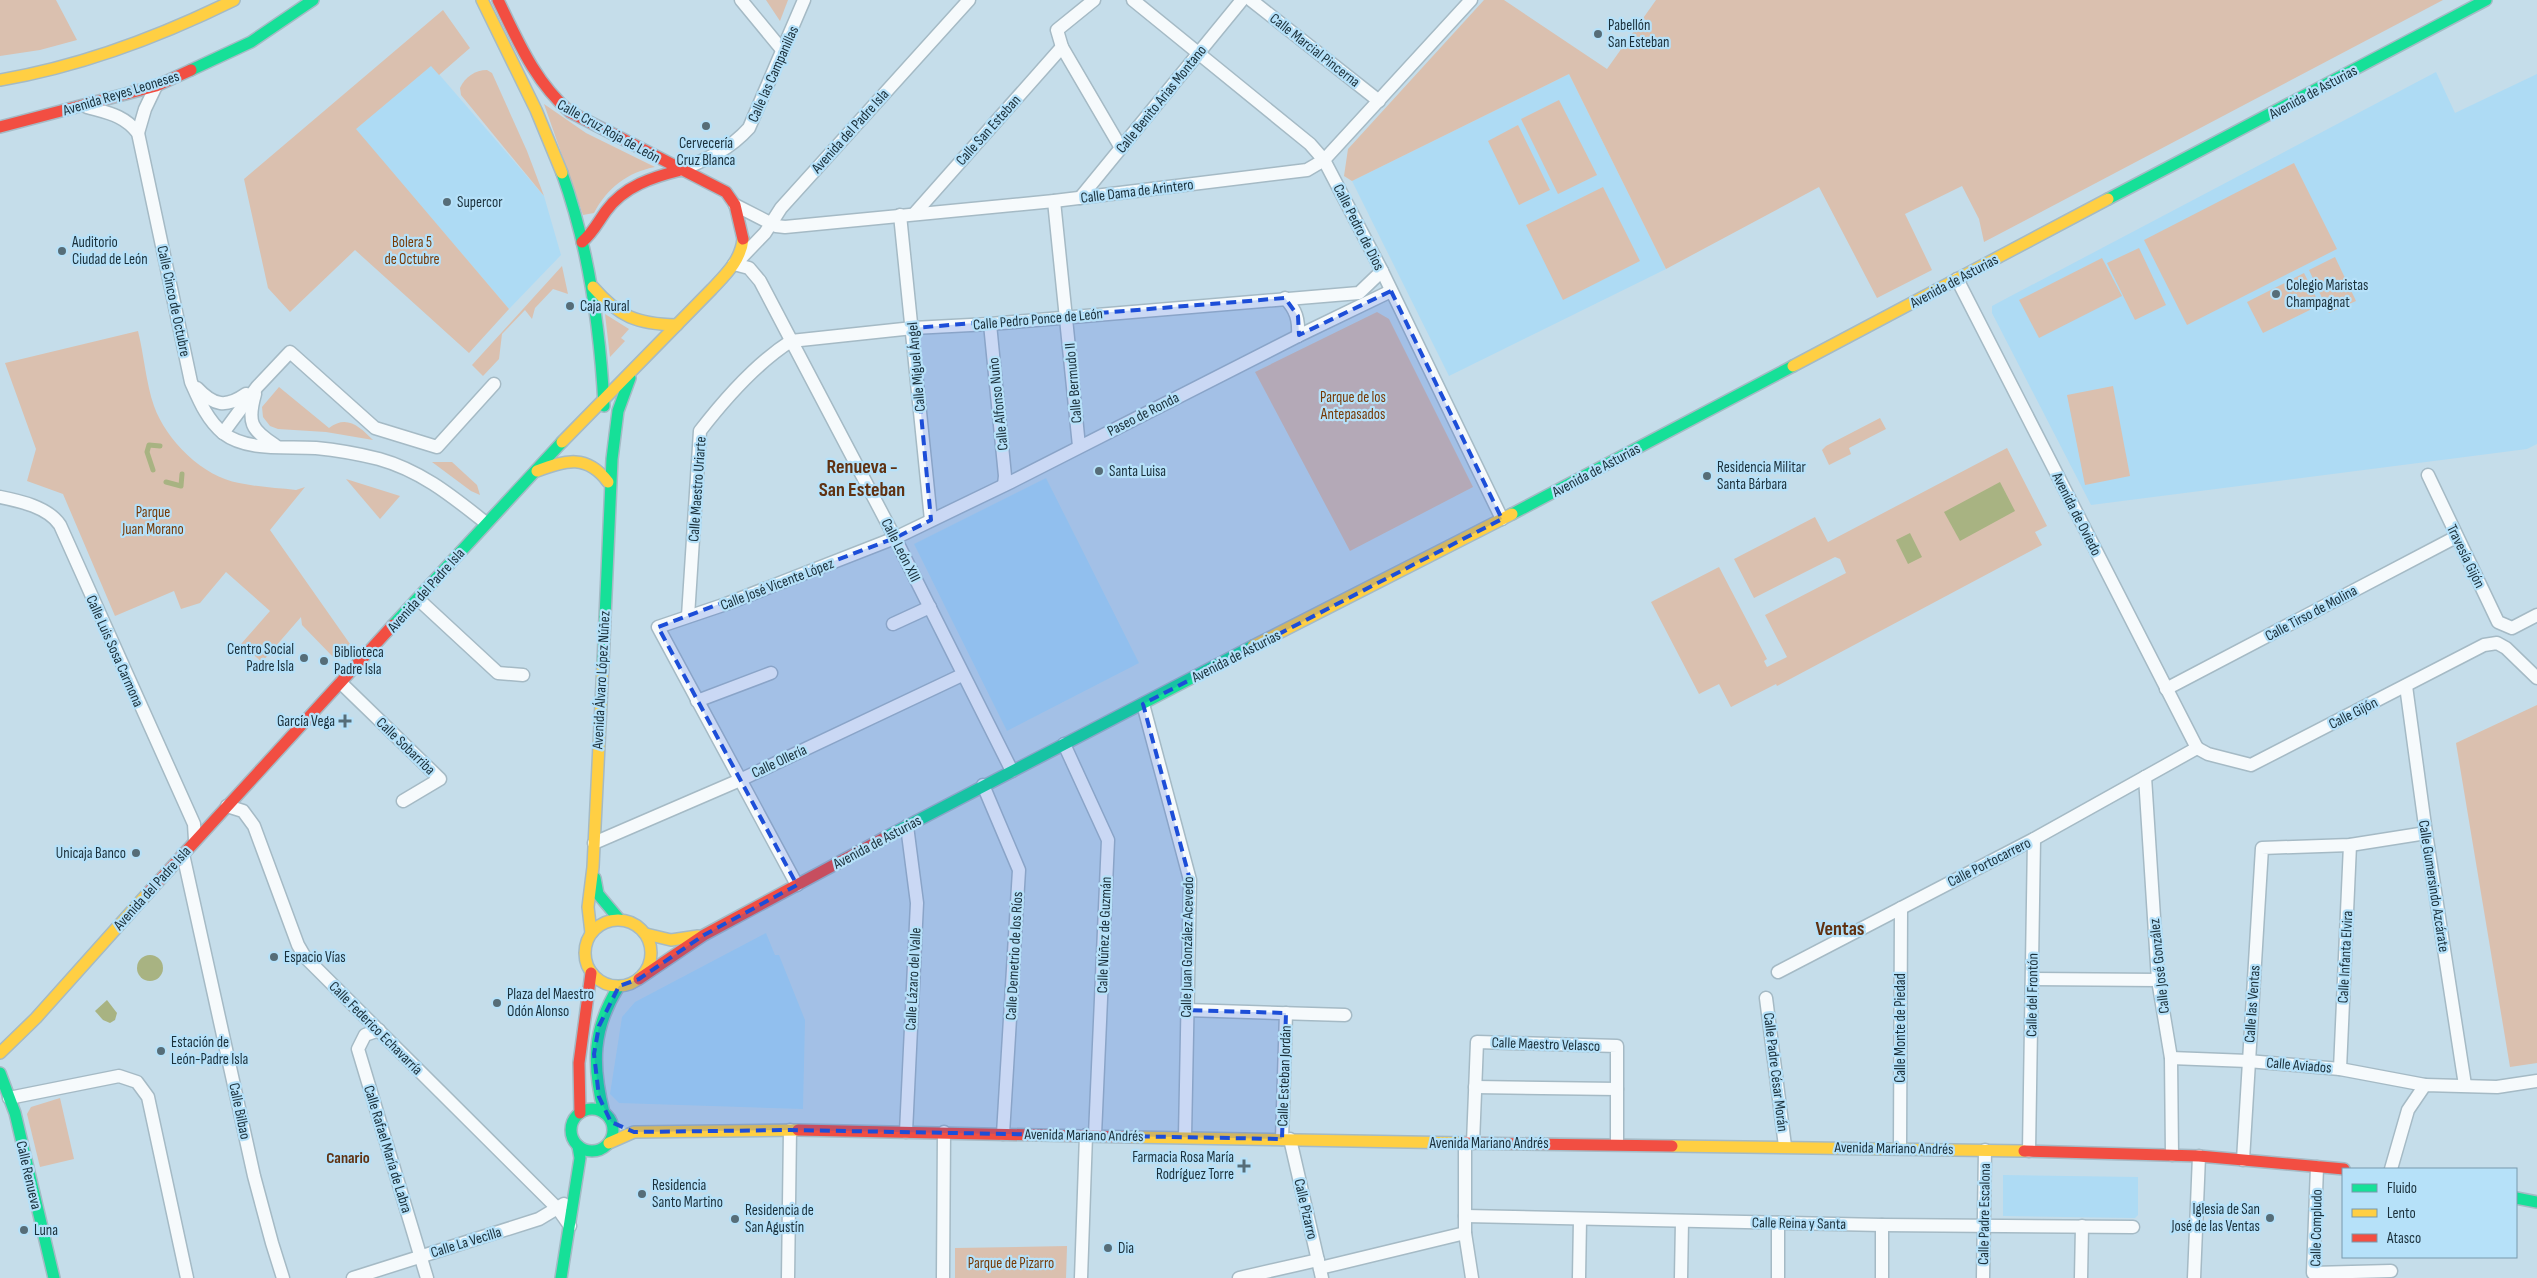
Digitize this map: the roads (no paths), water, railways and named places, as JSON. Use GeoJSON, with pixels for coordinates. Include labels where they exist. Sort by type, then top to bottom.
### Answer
{"type":"FeatureCollection","features":[{"type":"Feature","properties":{"kind":"main road"},"geometry":{"type":"LineString","coordinates":[[0,80],[32,75],[98,58],[181,26],[234,0]]}},
{"type":"Feature","properties":{"kind":"main road","name":"Avenida Reyes Leoneses"},"geometry":{"type":"LineString","coordinates":[[0,127],[156,86],[251,42],[313,0]]}},
{"type":"Feature","properties":{"kind":"main road","name":"Calle Cruz Roja de León"},"geometry":{"type":"LineString","coordinates":[[482,0],[552,147],[582,242],[593,287],[602,363],[604,400]]}},
{"type":"Feature","properties":{"kind":"main road","name":"Calle Cruz Roja de León"},"geometry":{"type":"LineString","coordinates":[[498,0],[541,84],[553,100],[570,112],[726,192],[735,205]]}},
{"type":"Feature","properties":{"kind":"main road","name":"Avenida de Asturias"},"geometry":{"type":"LineString","coordinates":[[638,979],[704,935],[983,785],[1502,519],[2486,0]]}},
{"type":"Feature","properties":{"kind":"main road"},"geometry":{"type":"LineString","coordinates":[[582,242],[590,235],[608,208],[631,186],[681,170]]}},
{"type":"Feature","properties":{"kind":"main road","name":"Avenida del Padre Isla"},"geometry":{"type":"LineString","coordinates":[[0,1053],[36,1018],[195,840],[531,474],[638,366],[734,264],[742,249],[743,235],[735,205]]}},
{"type":"Feature","properties":{"kind":"main road","name":"Calle Cruz Roja de León"},"geometry":{"type":"LineString","coordinates":[[593,287],[608,305],[628,319],[649,325],[677,325]]}},
{"type":"Feature","properties":{"kind":"main road","name":"Avenida Álvaro López Núñez"},"geometry":{"type":"LineString","coordinates":[[591,933],[588,907],[593,867],[609,487],[618,411],[625,389],[638,366]]}},
{"type":"Feature","properties":{"kind":"main road","name":"Avenida Álvaro López Núñez"},"geometry":{"type":"LineString","coordinates":[[604,400],[609,487]]}},
{"type":"Feature","properties":{"kind":"main road"},"geometry":{"type":"LineString","coordinates":[[531,474],[568,461],[581,462],[595,467],[609,487]]}},
{"type":"Feature","properties":{"kind":"main road","name":"Avenida Álvaro López Núñez"},"geometry":{"type":"LineString","coordinates":[[593,867],[598,894],[619,919]]}},
{"type":"Feature","properties":{"kind":"main road"},"geometry":{"type":"LineString","coordinates":[[619,919],[639,926],[646,934],[652,953],[646,972],[629,984],[619,986],[604,982],[591,973],[584,953],[591,933],[604,923],[619,919]]}},
{"type":"Feature","properties":{"kind":"main road","name":"Avenida de Asturias"},"geometry":{"type":"LineString","coordinates":[[646,934],[671,940],[704,935]]}},
{"type":"Feature","properties":{"kind":"main road"},"geometry":{"type":"LineString","coordinates":[[580,1113],[579,1062],[591,973]]}},
{"type":"Feature","properties":{"kind":"main road"},"geometry":{"type":"LineString","coordinates":[[577,1177],[594,1152],[609,1143],[613,1129],[611,1122],[604,1113],[594,1068],[595,1040],[604,1012],[619,986]]}},
{"type":"Feature","properties":{"kind":"main road","name":"Calle Renueva"},"geometry":{"type":"LineString","coordinates":[[0,1073],[9,1098],[54,1278]]}},
{"type":"Feature","properties":{"kind":"main road"},"geometry":{"type":"LineString","coordinates":[[561,1278],[580,1158],[578,1146],[571,1136],[570,1129],[575,1117],[580,1113],[592,1109],[604,1113]]}},
{"type":"Feature","properties":{"kind":"main road","name":"Avenida Mariano Andrés"},"geometry":{"type":"LineString","coordinates":[[611,1122],[634,1132]]}},
{"type":"Feature","properties":{"kind":"main road","name":"Avenida Mariano Andrés"},"geometry":{"type":"LineString","coordinates":[[609,1143],[634,1132],[790,1130],[944,1132],[1469,1143],[1785,1146],[2028,1151],[2198,1156],[2342,1169]]}},
{"type":"Feature","properties":{"kind":"main road"},"geometry":{"type":"LineString","coordinates":[[578,1146],[594,1152]]}},
{"type":"Feature","properties":{"kind":"main road"},"geometry":{"type":"LineString","coordinates":[[2517,1198],[2537,1202]]}},
{"type":"Feature","properties":{"kind":"street"},"geometry":{"type":"LineString","coordinates":[[741,0],[783,51]]}},
{"type":"Feature","properties":{"kind":"street","name":"Calle las Campanillas"},"geometry":{"type":"LineString","coordinates":[[681,170],[714,156],[735,144],[749,128],[804,0]]}},
{"type":"Feature","properties":{"kind":"street","name":"Avenida del Padre Isla"},"geometry":{"type":"LineString","coordinates":[[734,264],[764,234],[781,208],[968,0]]}},
{"type":"Feature","properties":{"kind":"street"},"geometry":{"type":"LineString","coordinates":[[1094,0],[1058,30],[1062,47],[1121,148]]}},
{"type":"Feature","properties":{"kind":"street","name":"Calle Pedro de Dios"},"geometry":{"type":"LineString","coordinates":[[1133,0],[1310,144],[1324,160],[1382,271],[1502,519]]}},
{"type":"Feature","properties":{"kind":"street","name":"Calle Benito Arias Montano"},"geometry":{"type":"LineString","coordinates":[[1080,198],[1242,0]]}},
{"type":"Feature","properties":{"kind":"street","name":"Calle Marcial Pincerna"},"geometry":{"type":"LineString","coordinates":[[1251,0],[1378,101]]}},
{"type":"Feature","properties":{"kind":"street","name":"Calle Dama de Arintero"},"geometry":{"type":"LineString","coordinates":[[735,205],[771,223],[785,227],[900,214],[1054,201],[1307,170],[1324,160],[1470,0]]}},
{"type":"Feature","properties":{"kind":"street","name":"Calle San Esteban"},"geometry":{"type":"LineString","coordinates":[[915,213],[1062,47]]}},
{"type":"Feature","properties":{"kind":"street","name":"Calle Cinco de Octubre"},"geometry":{"type":"LineString","coordinates":[[156,86],[145,109],[138,132],[191,382],[202,407],[223,433],[240,442],[317,448],[358,455],[406,468],[434,483],[486,524]]}},
{"type":"Feature","properties":{"kind":"street"},"geometry":{"type":"LineString","coordinates":[[83,106],[116,114],[129,121],[138,132]]}},
{"type":"Feature","properties":{"kind":"street","name":"Calle Bermudo II"},"geometry":{"type":"LineString","coordinates":[[1054,201],[1079,446]]}},
{"type":"Feature","properties":{"kind":"street","name":"Calle Miguel Ángel"},"geometry":{"type":"LineString","coordinates":[[900,214],[931,520]]}},
{"type":"Feature","properties":{"kind":"street","name":"Calle León XIII"},"geometry":{"type":"LineString","coordinates":[[734,264],[744,265],[756,275],[895,538],[962,675],[1012,771]]}},
{"type":"Feature","properties":{"kind":"street","name":"Calle Pedro Ponce de León"},"geometry":{"type":"LineString","coordinates":[[791,341],[913,328],[1067,318],[1359,293],[1382,271]]}},
{"type":"Feature","properties":{"kind":"street","name":"Avenida de Oviedo"},"geometry":{"type":"LineString","coordinates":[[1957,280],[2197,748]]}},
{"type":"Feature","properties":{"kind":"street","name":"Paseo de Ronda"},"geometry":{"type":"LineString","coordinates":[[895,538],[1391,291]]}},
{"type":"Feature","properties":{"kind":"street"},"geometry":{"type":"LineString","coordinates":[[1285,298],[1293,306],[1298,316],[1298,336]]}},
{"type":"Feature","properties":{"kind":"street","name":"Calle Alfonso Nuño"},"geometry":{"type":"LineString","coordinates":[[990,324],[1005,476],[1004,485]]}},
{"type":"Feature","properties":{"kind":"street","name":"Calle Maestro Uriarte"},"geometry":{"type":"LineString","coordinates":[[688,616],[700,431],[713,414],[776,350],[791,341]]}},
{"type":"Feature","properties":{"kind":"street"},"geometry":{"type":"LineString","coordinates":[[223,433],[257,387],[290,352],[375,428],[437,447],[494,384]]}},
{"type":"Feature","properties":{"kind":"street"},"geometry":{"type":"LineString","coordinates":[[191,382],[209,400],[220,403],[234,402],[257,387]]}},
{"type":"Feature","properties":{"kind":"street"},"geometry":{"type":"LineString","coordinates":[[257,387],[250,411],[251,421],[257,434],[276,446]]}},
{"type":"Feature","properties":{"kind":"street","name":"Travesía Gijón"},"geometry":{"type":"LineString","coordinates":[[2428,475],[2498,622],[2512,628],[2537,615]]}},
{"type":"Feature","properties":{"kind":"street","name":"Calle Luis Sosa Carmona"},"geometry":{"type":"LineString","coordinates":[[0,497],[42,510],[53,516],[60,525],[194,824],[195,840]]}},
{"type":"Feature","properties":{"kind":"street","name":"Calle Tirso de Molina"},"geometry":{"type":"LineString","coordinates":[[2166,689],[2456,537]]}},
{"type":"Feature","properties":{"kind":"street","name":"Calle José Vicente López"},"geometry":{"type":"LineString","coordinates":[[697,701],[658,627],[726,604],[895,538]]}},
{"type":"Feature","properties":{"kind":"street"},"geometry":{"type":"LineString","coordinates":[[418,599],[498,673],[523,675]]}},
{"type":"Feature","properties":{"kind":"street"},"geometry":{"type":"LineString","coordinates":[[893,624],[930,607]]}},
{"type":"Feature","properties":{"kind":"street","name":"Calle Gijón"},"geometry":{"type":"LineString","coordinates":[[2197,748],[2208,754],[2251,765],[2484,645],[2497,643],[2506,648],[2537,678]]}},
{"type":"Feature","properties":{"kind":"street"},"geometry":{"type":"LineString","coordinates":[[771,673],[697,701],[796,885]]}},
{"type":"Feature","properties":{"kind":"street","name":"Calle Ollería"},"geometry":{"type":"LineString","coordinates":[[594,843],[740,780],[962,675]]}},
{"type":"Feature","properties":{"kind":"street","name":"Calle Sobarriba"},"geometry":{"type":"LineString","coordinates":[[341,683],[440,779],[403,801]]}},
{"type":"Feature","properties":{"kind":"street","name":"Calle Gumersindo Azcárate"},"geometry":{"type":"LineString","coordinates":[[2406,686],[2426,833],[2466,1085]]}},
{"type":"Feature","properties":{"kind":"street","name":"Calle Juan González Acevedo"},"geometry":{"type":"LineString","coordinates":[[1143,704],[1190,880],[1185,1137]]}},
{"type":"Feature","properties":{"kind":"street","name":"Calle Núñez de Guzmán"},"geometry":{"type":"LineString","coordinates":[[1064,744],[1108,840],[1081,1278]]}},
{"type":"Feature","properties":{"kind":"street","name":"Calle Portocarrero"},"geometry":{"type":"LineString","coordinates":[[1778,972],[2034,839],[2197,748]]}},
{"type":"Feature","properties":{"kind":"street","name":"Calle José González"},"geometry":{"type":"LineString","coordinates":[[2145,777],[2158,980],[2170,1058],[2172,1155]]}},
{"type":"Feature","properties":{"kind":"street","name":"Calle Demetrio de los Ríos"},"geometry":{"type":"LineString","coordinates":[[983,785],[1019,870],[1003,1134]]}},
{"type":"Feature","properties":{"kind":"street","name":"Calle Federico Echavarría"},"geometry":{"type":"LineString","coordinates":[[227,806],[243,811],[254,826],[298,945],[305,957],[558,1209],[570,1226]]}},
{"type":"Feature","properties":{"kind":"street","name":"Calle Lázaro del Valle"},"geometry":{"type":"LineString","coordinates":[[906,1132],[917,903],[907,826]]}},
{"type":"Feature","properties":{"kind":"street"},"geometry":{"type":"LineString","coordinates":[[2350,846],[2426,833]]}},
{"type":"Feature","properties":{"kind":"street","name":"Calle del Frontón"},"geometry":{"type":"LineString","coordinates":[[2028,1151],[2033,980],[2034,839]]}},
{"type":"Feature","properties":{"kind":"street","name":"Calle las Ventas"},"geometry":{"type":"LineString","coordinates":[[2243,1160],[2262,848],[2350,846]]}},
{"type":"Feature","properties":{"kind":"street","name":"Calle Infanta Elvira"},"geometry":{"type":"LineString","coordinates":[[2340,1069],[2350,846]]}},
{"type":"Feature","properties":{"kind":"street","name":"Calle Bilbao"},"geometry":{"type":"LineString","coordinates":[[183,854],[254,1176],[272,1243],[284,1278]]}},
{"type":"Feature","properties":{"kind":"street","name":"Calle Monte de Piedad"},"geometry":{"type":"LineString","coordinates":[[1900,1148],[1901,908]]}},
{"type":"Feature","properties":{"kind":"street"},"geometry":{"type":"LineString","coordinates":[[2033,980],[2158,980]]}},
{"type":"Feature","properties":{"kind":"street","name":"Calle Padre César Morán"},"geometry":{"type":"LineString","coordinates":[[1766,998],[1785,1146]]}},
{"type":"Feature","properties":{"kind":"street"},"geometry":{"type":"LineString","coordinates":[[1186,1010],[1345,1016]]}},
{"type":"Feature","properties":{"kind":"street","name":"Calle Esteban Jordán"},"geometry":{"type":"LineString","coordinates":[[1286,1013],[1286,1139]]}},
{"type":"Feature","properties":{"kind":"street","name":"Calle Rafael María de Labra"},"geometry":{"type":"LineString","coordinates":[[379,1030],[365,1035],[358,1049],[427,1278]]}},
{"type":"Feature","properties":{"kind":"street","name":"Calle Maestro Velasco"},"geometry":{"type":"LineString","coordinates":[[1472,1278],[1464,1233],[1477,1042],[1617,1046],[1617,1144]]}},
{"type":"Feature","properties":{"kind":"street","name":"Calle Aviados"},"geometry":{"type":"LineString","coordinates":[[2170,1058],[2248,1061],[2340,1069],[2425,1085],[2496,1087],[2537,1081]]}},
{"type":"Feature","properties":{"kind":"street"},"geometry":{"type":"LineString","coordinates":[[9,1098],[119,1076],[137,1082],[148,1097],[187,1278]]}},
{"type":"Feature","properties":{"kind":"street"},"geometry":{"type":"LineString","coordinates":[[2391,1168],[2408,1110],[2425,1085]]}},
{"type":"Feature","properties":{"kind":"street"},"geometry":{"type":"LineString","coordinates":[[1475,1087],[1617,1089]]}},
{"type":"Feature","properties":{"kind":"street"},"geometry":{"type":"LineString","coordinates":[[788,1278],[790,1130]]}},
{"type":"Feature","properties":{"kind":"street"},"geometry":{"type":"LineString","coordinates":[[943,1278],[944,1132]]}},
{"type":"Feature","properties":{"kind":"street","name":"Calle Pizarro"},"geometry":{"type":"LineString","coordinates":[[1286,1139],[1320,1269]]}},
{"type":"Feature","properties":{"kind":"street","name":"Calle Padre Escalona"},"geometry":{"type":"LineString","coordinates":[[1983,1278],[1985,1150]]}},
{"type":"Feature","properties":{"kind":"street"},"geometry":{"type":"LineString","coordinates":[[2194,1278],[2198,1156]]}},
{"type":"Feature","properties":{"kind":"street","name":"Calle Compludo"},"geometry":{"type":"LineString","coordinates":[[2318,1167],[2313,1273],[2392,1271]]}},
{"type":"Feature","properties":{"kind":"street","name":"Calle La Vecilla"},"geometry":{"type":"LineString","coordinates":[[353,1278],[539,1219],[558,1209],[574,1197]]}},
{"type":"Feature","properties":{"kind":"street","name":"Calle Reina y Santa"},"geometry":{"type":"LineString","coordinates":[[1465,1216],[1882,1225],[2133,1227]]}},
{"type":"Feature","properties":{"kind":"street"},"geometry":{"type":"LineString","coordinates":[[1579,1278],[1580,1219]]}},
{"type":"Feature","properties":{"kind":"street"},"geometry":{"type":"LineString","coordinates":[[1681,1278],[1682,1221]]}},
{"type":"Feature","properties":{"kind":"street"},"geometry":{"type":"LineString","coordinates":[[1778,1223],[1778,1278]]}},
{"type":"Feature","properties":{"kind":"street"},"geometry":{"type":"LineString","coordinates":[[1882,1225],[1882,1278]]}},
{"type":"Feature","properties":{"kind":"street"},"geometry":{"type":"LineString","coordinates":[[2081,1278],[2082,1226]]}},
{"type":"Feature","properties":{"kind":"street"},"geometry":{"type":"LineString","coordinates":[[1239,1278],[1320,1269],[1464,1233]]}},
{"type":"Feature","properties":{"kind":"waterway"},"geometry":{"type":"LineString","coordinates":[[153,470],[147,452],[149,445],[160,446]]}},
{"type":"Feature","properties":{"kind":"waterway"},"geometry":{"type":"LineString","coordinates":[[166,482],[181,486],[182,474]]}},
{"type":"Feature","properties":{"kind":"place","name":"Pabellón San Esteban"},"geometry":{"type":"Point","coordinates":[1598,34]}},
{"type":"Feature","properties":{"kind":"place","name":"Cervecería Cruz Blanca"},"geometry":{"type":"Point","coordinates":[706,126]}},
{"type":"Feature","properties":{"kind":"place","name":"Supercor"},"geometry":{"type":"Point","coordinates":[447,202]}},
{"type":"Feature","properties":{"kind":"place","name":"Auditorio Ciudad de León"},"geometry":{"type":"Point","coordinates":[62,251]}},
{"type":"Feature","properties":{"kind":"place","name":"Colegio Maristas Champagnat"},"geometry":{"type":"Point","coordinates":[2276,294]}},
{"type":"Feature","properties":{"kind":"place","name":"Caja Rural"},"geometry":{"type":"Point","coordinates":[570,306]}},
{"type":"Feature","properties":{"kind":"place","name":"Santa Luisa"},"geometry":{"type":"Point","coordinates":[1099,471]}},
{"type":"Feature","properties":{"kind":"place","name":"Residencia Militar Santa Bárbara"},"geometry":{"type":"Point","coordinates":[1707,476]}},
{"type":"Feature","properties":{"kind":"place","name":"Centro Social Padre Isla"},"geometry":{"type":"Point","coordinates":[304,658]}},
{"type":"Feature","properties":{"kind":"place","name":"Biblioteca Padre Isla"},"geometry":{"type":"Point","coordinates":[324,661]}},
{"type":"Feature","properties":{"kind":"place","name":"García Vega"},"geometry":{"type":"Point","coordinates":[345,721]}},
{"type":"Feature","properties":{"kind":"place","name":"Unicaja Banco"},"geometry":{"type":"Point","coordinates":[136,853]}},
{"type":"Feature","properties":{"kind":"place","name":"Espacio Vías"},"geometry":{"type":"Point","coordinates":[274,957]}},
{"type":"Feature","properties":{"kind":"place","name":"Plaza del Maestro Odón Alonso"},"geometry":{"type":"Point","coordinates":[497,1003]}},
{"type":"Feature","properties":{"kind":"place","name":"Estación de León-Padre Isla"},"geometry":{"type":"Point","coordinates":[161,1051]}},
{"type":"Feature","properties":{"kind":"place","name":"Farmacia Rosa María Rodríguez Torre"},"geometry":{"type":"Point","coordinates":[1244,1166]}},
{"type":"Feature","properties":{"kind":"place","name":"Residencia Santo Martino"},"geometry":{"type":"Point","coordinates":[642,1194]}},
{"type":"Feature","properties":{"kind":"place","name":"Iglesia de San José de las Ventas"},"geometry":{"type":"Point","coordinates":[2270,1218]}},
{"type":"Feature","properties":{"kind":"place","name":"Residencia de San Agustín"},"geometry":{"type":"Point","coordinates":[735,1219]}},
{"type":"Feature","properties":{"kind":"place","name":"Luna"},"geometry":{"type":"Point","coordinates":[24,1230]}},
{"type":"Feature","properties":{"kind":"place","name":"Dia"},"geometry":{"type":"Point","coordinates":[1108,1248]}},
{"type":"Feature","properties":{"kind":"district","name":"Renueva - San Esteban"},"geometry":{"type":"Point","coordinates":[862,478]}},
{"type":"Feature","properties":{"kind":"district","name":"Ventas"},"geometry":{"type":"Point","coordinates":[1840,928]}},
{"type":"Feature","properties":{"kind":"district","name":"Canario"},"geometry":{"type":"Point","coordinates":[348,1157]}},
{"type":"Feature","properties":{"kind":"park label","name":"Bolera 5 de Octubre"},"geometry":{"type":"Point","coordinates":[412,250]}},
{"type":"Feature","properties":{"kind":"park label","name":"Parque de los Antepasados"},"geometry":{"type":"Point","coordinates":[1353,406]}},
{"type":"Feature","properties":{"kind":"park label","name":"Parque Juan Morano"},"geometry":{"type":"Point","coordinates":[153,520]}},
{"type":"Feature","properties":{"kind":"park label","name":"Parque de Pizarro"},"geometry":{"type":"Point","coordinates":[1011,1263]}}]}
